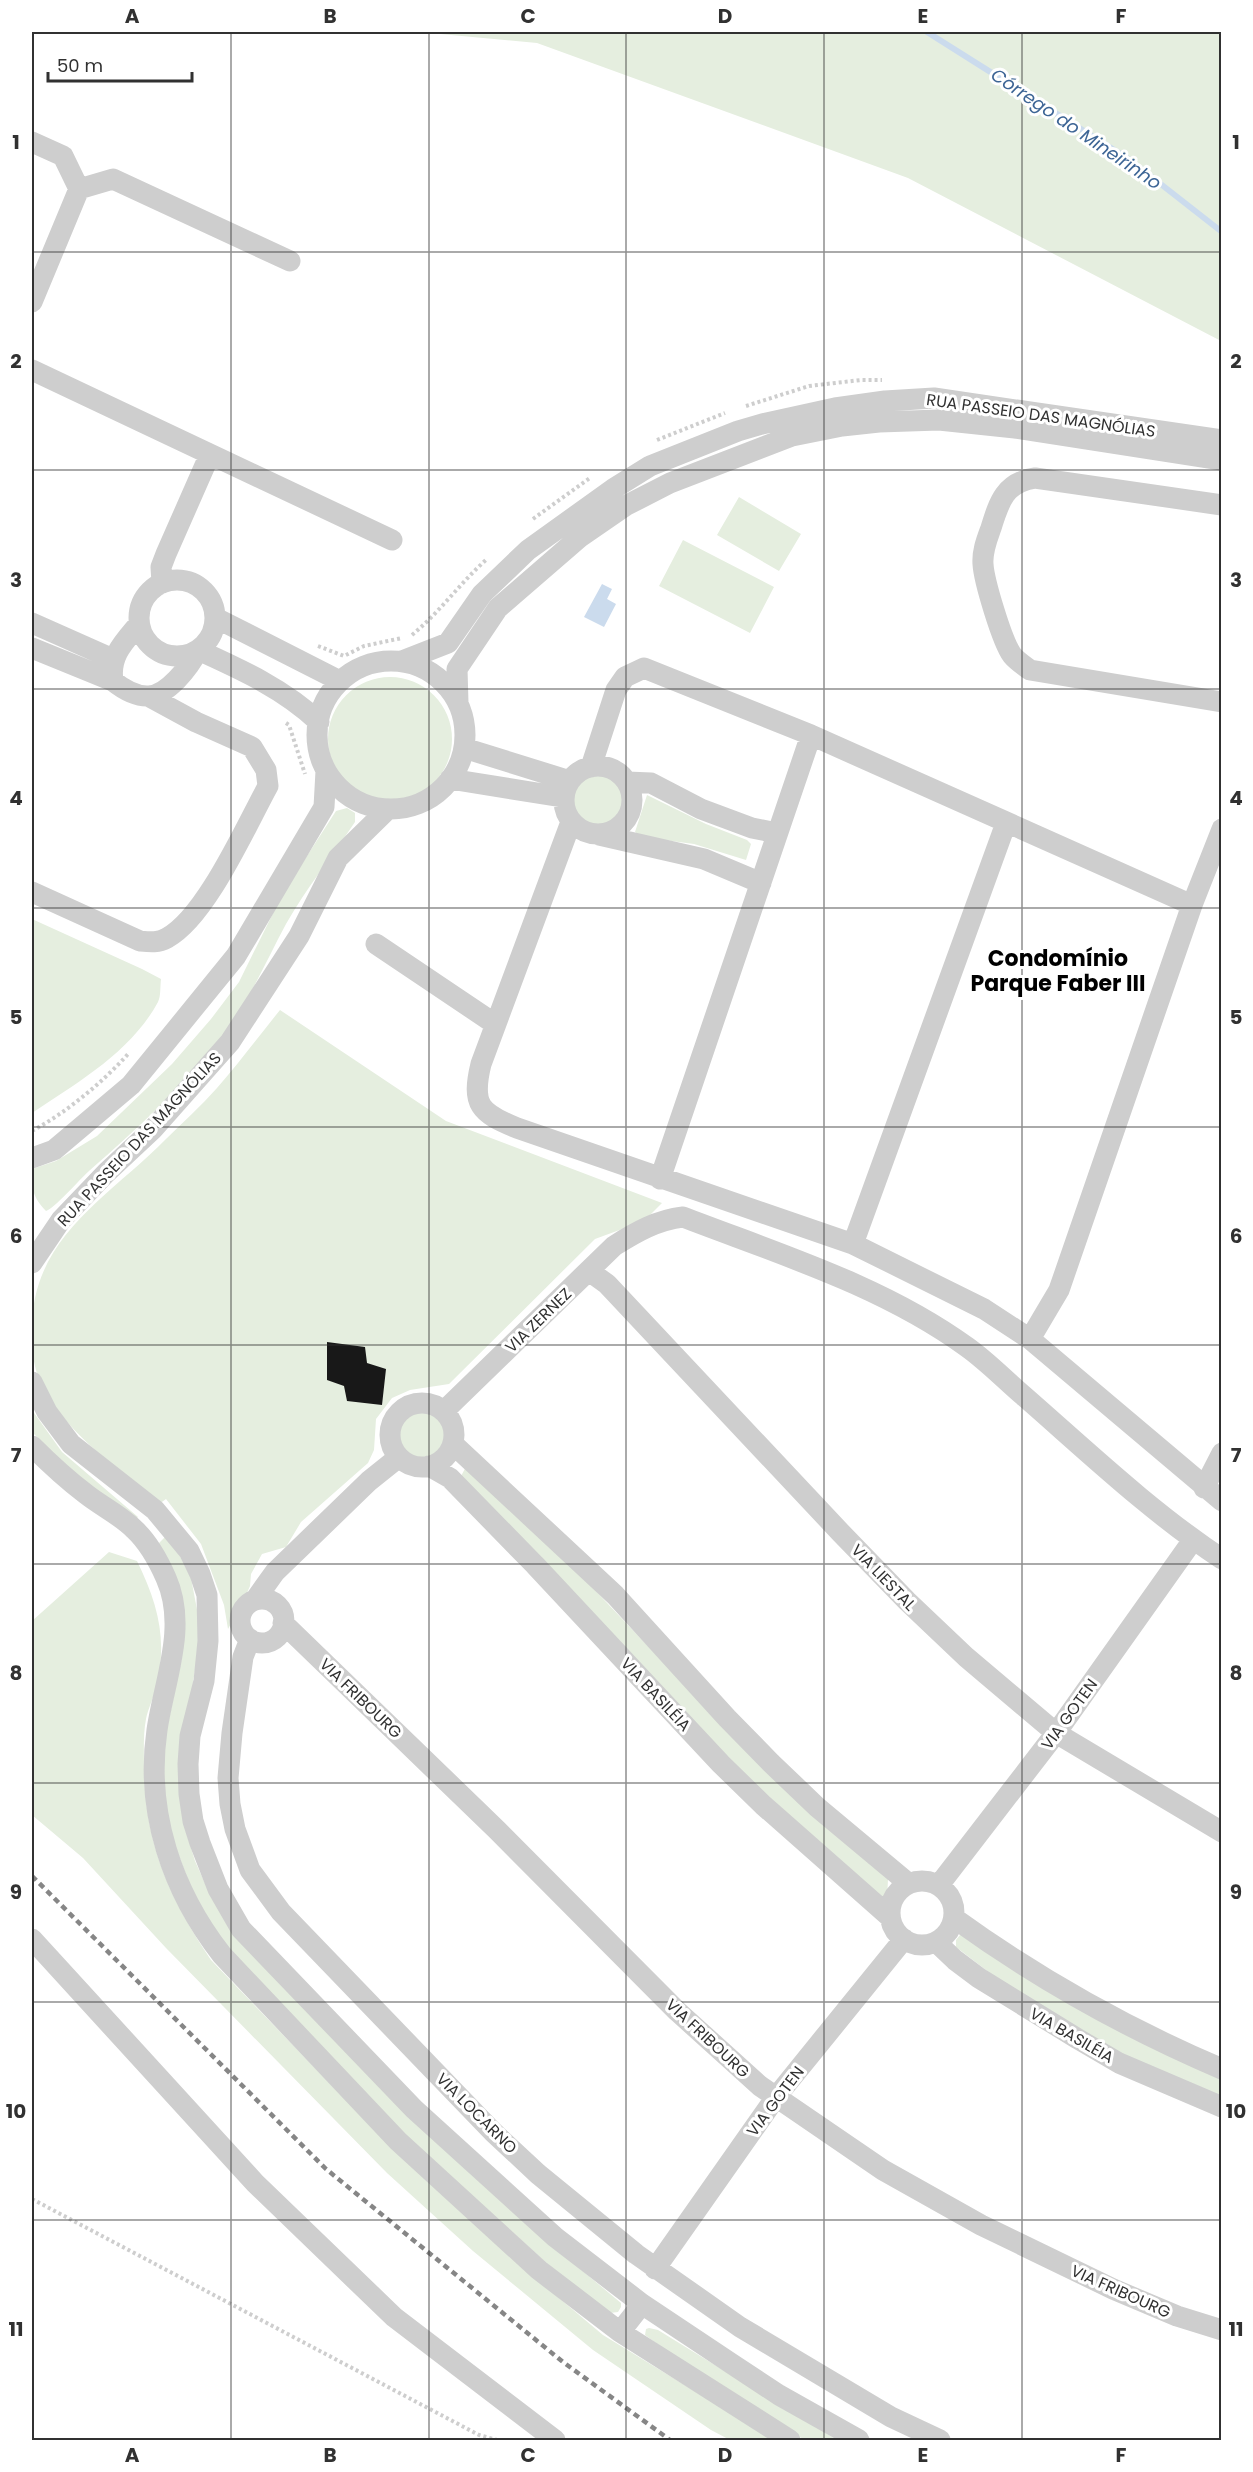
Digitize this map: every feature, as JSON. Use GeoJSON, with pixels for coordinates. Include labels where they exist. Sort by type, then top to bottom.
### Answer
{"type":"FeatureCollection","features":[{"type":"Feature","properties":{"kind":"street"},"geometry":{"type":"LineString","coordinates":[[32,142],[63,156],[79,189],[32,302]]}},
{"type":"Feature","properties":{"kind":"street"},"geometry":{"type":"LineString","coordinates":[[79,189],[113,179],[290,261]]}},
{"type":"Feature","properties":{"kind":"street"},"geometry":{"type":"LineString","coordinates":[[32,370],[392,540]]}},
{"type":"Feature","properties":{"kind":"street","name":"RUA PASSEIO DAS MAGNÓLIAS"},"geometry":{"type":"LineString","coordinates":[[402,662],[448,643],[482,594],[528,550],[613,489],[650,466],[738,431],[762,424],[835,408],[885,401],[934,398],[1221,440]]}},
{"type":"Feature","properties":{"kind":"street","name":"RUA PASSEIO DAS MAGNÓLIAS"},"geometry":{"type":"LineString","coordinates":[[458,703],[457,669],[498,608],[580,537],[625,506],[670,483],[792,436],[842,426],[939,420],[1015,428],[1221,460]]}},
{"type":"Feature","properties":{"kind":"street"},"geometry":{"type":"LineString","coordinates":[[162,583],[161,567],[210,454]]}},
{"type":"Feature","properties":{"kind":"street"},"geometry":{"type":"LineString","coordinates":[[1221,505],[1035,477],[1014,484],[1003,495],[983,556],[984,572],[1007,647],[1017,660],[1030,670],[1221,702]]}},
{"type":"Feature","properties":{"kind":"street"},"geometry":{"type":"LineString","coordinates":[[181,580],[199,586],[211,600],[216,618],[208,642],[198,650],[180,656],[162,653],[147,641],[140,624],[140,612],[144,600],[152,590],[162,583],[181,580]]}},
{"type":"Feature","properties":{"kind":"street"},"geometry":{"type":"LineString","coordinates":[[216,618],[340,681]]}},
{"type":"Feature","properties":{"kind":"street"},"geometry":{"type":"LineString","coordinates":[[32,623],[113,659]]}},
{"type":"Feature","properties":{"kind":"street"},"geometry":{"type":"LineString","coordinates":[[113,681],[111,670],[113,659],[120,646],[140,624]]}},
{"type":"Feature","properties":{"kind":"street"},"geometry":{"type":"LineString","coordinates":[[32,648],[113,681],[126,690],[150,697],[196,722],[252,747],[266,770],[268,786],[218,880],[181,929],[165,939],[155,942],[140,941],[32,892]]}},
{"type":"Feature","properties":{"kind":"street"},"geometry":{"type":"LineString","coordinates":[[260,680],[265,658],[276,648]]}},
{"type":"Feature","properties":{"kind":"street"},"geometry":{"type":"LineString","coordinates":[[198,650],[260,680],[300,704],[319,722]]}},
{"type":"Feature","properties":{"kind":"street"},"geometry":{"type":"LineString","coordinates":[[150,697],[185,672],[198,650]]}},
{"type":"Feature","properties":{"kind":"street","name":"RUA PASSEIO DAS MAGNÓLIAS"},"geometry":{"type":"LineString","coordinates":[[32,1158],[54,1150],[131,1085],[236,956],[324,807],[316,774],[320,756],[317,740],[319,722],[328,697],[340,681],[358,669],[379,662],[402,662],[432,673],[445,683],[458,703],[465,725],[464,748],[459,764],[450,779],[438,792],[423,802],[388,809],[369,806],[352,798],[316,774]]}},
{"type":"Feature","properties":{"kind":"street"},"geometry":{"type":"LineString","coordinates":[[591,767],[616,690],[625,677],[644,668],[811,735],[1191,905]]}},
{"type":"Feature","properties":{"kind":"street"},"geometry":{"type":"LineString","coordinates":[[660,1179],[811,735]]}},
{"type":"Feature","properties":{"kind":"street"},"geometry":{"type":"LineString","coordinates":[[464,748],[566,789]]}},
{"type":"Feature","properties":{"kind":"street"},"geometry":{"type":"LineString","coordinates":[[598,835],[618,828],[626,821],[633,802],[627,782],[612,769],[602,766],[575,772],[566,789],[564,811],[571,822],[588,834],[704,859],[760,883]]}},
{"type":"Feature","properties":{"kind":"street"},"geometry":{"type":"LineString","coordinates":[[450,779],[566,789]]}},
{"type":"Feature","properties":{"kind":"street"},"geometry":{"type":"LineString","coordinates":[[627,782],[651,783],[701,809],[752,828],[777,833]]}},
{"type":"Feature","properties":{"kind":"street","name":"RUA PASSEIO DAS MAGNÓLIAS"},"geometry":{"type":"LineString","coordinates":[[32,1264],[62,1220],[106,1173],[153,1129],[230,1042],[298,936],[338,858],[388,809]]}},
{"type":"Feature","properties":{"kind":"street"},"geometry":{"type":"LineString","coordinates":[[571,822],[477,1078],[476,1092],[485,1112],[517,1128],[853,1244],[984,1309],[1030,1339],[1221,1500]]}},
{"type":"Feature","properties":{"kind":"street"},"geometry":{"type":"LineString","coordinates":[[853,1244],[1006,823]]}},
{"type":"Feature","properties":{"kind":"street"},"geometry":{"type":"LineString","coordinates":[[1030,1339],[1059,1290],[1191,905],[1221,829]]}},
{"type":"Feature","properties":{"kind":"street"},"geometry":{"type":"LineString","coordinates":[[376,944],[495,1024]]}},
{"type":"Feature","properties":{"kind":"street","name":"VIA ZERNEZ"},"geometry":{"type":"LineString","coordinates":[[444,1411],[614,1246],[635,1232],[670,1218],[683,1217],[852,1284],[916,1313],[968,1348],[1193,1540],[1221,1558]]}},
{"type":"Feature","properties":{"kind":"street"},"geometry":{"type":"LineString","coordinates":[[32,1238],[32,1264]]}},
{"type":"Feature","properties":{"kind":"street","name":"VIA LIESTAL"},"geometry":{"type":"LineString","coordinates":[[589,1271],[607,1284],[907,1601],[966,1656],[1056,1733],[1221,1832]]}},
{"type":"Feature","properties":{"kind":"street"},"geometry":{"type":"LineString","coordinates":[[32,1382],[46,1412],[71,1444],[155,1510],[189,1551],[200,1574],[207,1595],[208,1641],[204,1681],[190,1736],[189,1794],[193,1821],[218,1889],[231,1913],[254,1944],[414,2109],[555,2237],[642,2304],[779,2395],[859,2440]]}},
{"type":"Feature","properties":{"kind":"street"},"geometry":{"type":"LineString","coordinates":[[419,1403],[428,1404],[444,1411],[453,1426],[453,1444],[444,1458],[429,1466],[413,1465],[399,1456],[391,1441],[392,1424],[403,1410],[419,1403]]}},
{"type":"Feature","properties":{"kind":"street"},"geometry":{"type":"LineString","coordinates":[[453,1444],[615,1595],[771,1763],[817,1807],[908,1883]]}},
{"type":"Feature","properties":{"kind":"street"},"geometry":{"type":"LineString","coordinates":[[32,1446],[86,1494],[134,1529],[166,1579],[173,1604],[174,1648],[157,1730],[153,1777],[157,1809],[170,1863],[180,1889],[203,1931],[222,1955],[398,2141],[539,2270],[620,2332],[790,2440]]}},
{"type":"Feature","properties":{"kind":"street"},"geometry":{"type":"LineString","coordinates":[[1204,1488],[1221,1453]]}},
{"type":"Feature","properties":{"kind":"street"},"geometry":{"type":"LineString","coordinates":[[255,1600],[262,1599],[275,1604],[280,1609],[283,1623],[278,1636],[271,1640],[257,1642],[250,1639],[241,1629],[243,1608],[255,1600],[275,1572],[369,1481],[399,1456]]}},
{"type":"Feature","properties":{"kind":"street","name":"VIA BASILÉIA"},"geometry":{"type":"LineString","coordinates":[[429,1466],[450,1478],[473,1501],[763,1805],[890,1917]]}},
{"type":"Feature","properties":{"kind":"street"},"geometry":{"type":"LineString","coordinates":[[134,1529],[155,1510]]}},
{"type":"Feature","properties":{"kind":"street","name":"VIA GOTEN"},"geometry":{"type":"LineString","coordinates":[[939,1885],[1056,1733],[1193,1540]]}},
{"type":"Feature","properties":{"kind":"street","name":"VIA FRIBOURG"},"geometry":{"type":"LineString","coordinates":[[283,1623],[497,1830],[677,2011],[760,2086],[883,2170],[981,2225],[1113,2289],[1177,2316],[1221,2330]]}},
{"type":"Feature","properties":{"kind":"street","name":"VIA LOCARNO"},"geometry":{"type":"LineString","coordinates":[[250,1639],[243,1657],[232,1732],[228,1778],[230,1804],[235,1829],[250,1870],[281,1912],[494,2132],[538,2174],[655,2269],[760,2339],[891,2416],[940,2440]]}},
{"type":"Feature","properties":{"kind":"street"},"geometry":{"type":"LineString","coordinates":[[926,1880],[939,1885],[952,1900],[954,1918],[951,1928],[936,1942],[919,1945],[904,1939],[897,1933],[890,1917],[890,1905],[893,1898],[899,1889],[908,1883],[926,1880]]}},
{"type":"Feature","properties":{"kind":"street"},"geometry":{"type":"LineString","coordinates":[[954,1918],[1084,2001],[1151,2038],[1221,2069]]}},
{"type":"Feature","properties":{"kind":"street"},"geometry":{"type":"LineString","coordinates":[[32,1939],[255,2183],[394,2317],[555,2440]]}},
{"type":"Feature","properties":{"kind":"street","name":"VIA GOTEN"},"geometry":{"type":"LineString","coordinates":[[655,2269],[776,2097],[904,1939]]}},
{"type":"Feature","properties":{"kind":"street","name":"VIA BASILÉIA"},"geometry":{"type":"LineString","coordinates":[[936,1942],[979,1978],[1078,2039],[1119,2062],[1221,2107]]}},
{"type":"Feature","properties":{"kind":"street"},"geometry":{"type":"LineString","coordinates":[[620,2332],[642,2304]]}},
{"type":"Feature","properties":{"kind":"path"},"geometry":{"type":"LineString","coordinates":[[738,409],[809,386],[861,380],[884,380]]}},
{"type":"Feature","properties":{"kind":"path"},"geometry":{"type":"LineString","coordinates":[[651,443],[669,433],[727,412]]}},
{"type":"Feature","properties":{"kind":"path"},"geometry":{"type":"LineString","coordinates":[[526,525],[597,474]]}},
{"type":"Feature","properties":{"kind":"path"},"geometry":{"type":"LineString","coordinates":[[297,658],[306,641],[344,656],[364,646],[410,636],[432,618],[471,574],[494,553]]}},
{"type":"Feature","properties":{"kind":"path"},"geometry":{"type":"LineString","coordinates":[[280,719],[289,725],[316,774]]}},
{"type":"Feature","properties":{"kind":"path"},"geometry":{"type":"LineString","coordinates":[[32,1131],[64,1111],[113,1071],[134,1047]]}},
{"type":"Feature","properties":{"kind":"path"},"geometry":{"type":"LineString","coordinates":[[32,2199],[479,2435],[497,2440]]}},
{"type":"Feature","properties":{"kind":"green space"},"geometry":{"type":"Polygon","coordinates":[[[419,32],[1221,32],[1221,341],[908,178],[537,43],[419,32]]]}},
{"type":"Feature","properties":{"kind":"green space"},"geometry":{"type":"Polygon","coordinates":[[[739,497],[801,534],[779,571],[717,535],[739,497]]]}},
{"type":"Feature","properties":{"kind":"green space"},"geometry":{"type":"Polygon","coordinates":[[[683,540],[774,587],[750,633],[659,586],[683,540]]]}},
{"type":"Feature","properties":{"kind":"green space"},"geometry":{"type":"Polygon","coordinates":[[[390,677],[414,682],[434,695],[447,715],[452,739],[447,763],[434,783],[414,796],[390,801],[366,796],[346,783],[333,763],[328,739],[333,715],[346,695],[366,682],[390,677]]]}},
{"type":"Feature","properties":{"kind":"green space"},"geometry":{"type":"Polygon","coordinates":[[[597,775],[611,779],[619,787],[623,801],[619,815],[611,823],[597,827],[583,823],[575,815],[571,801],[575,787],[583,779],[597,775]]]}},
{"type":"Feature","properties":{"kind":"green space"},"geometry":{"type":"Polygon","coordinates":[[[647,795],[706,824],[747,840],[751,844],[746,860],[694,844],[642,837],[635,832],[647,795]]]}},
{"type":"Feature","properties":{"kind":"green space"},"geometry":{"type":"Polygon","coordinates":[[[347,808],[355,813],[355,822],[294,911],[249,995],[223,1035],[193,1072],[159,1106],[61,1200],[46,1211],[34,1192],[32,1169],[56,1161],[97,1136],[172,1064],[239,982],[283,893],[336,811],[347,808]]]}},
{"type":"Feature","properties":{"kind":"green space"},"geometry":{"type":"Polygon","coordinates":[[[32,919],[161,979],[158,1002],[147,1020],[133,1036],[102,1065],[32,1113],[32,919]]]}},
{"type":"Feature","properties":{"kind":"green space"},"geometry":{"type":"Polygon","coordinates":[[[280,1010],[446,1121],[662,1203],[644,1221],[595,1239],[449,1384],[410,1390],[392,1398],[376,1419],[374,1450],[368,1463],[301,1522],[286,1547],[262,1554],[251,1574],[250,1586],[242,1604],[228,1629],[224,1605],[201,1544],[166,1499],[159,1504],[82,1438],[56,1408],[46,1393],[36,1369],[32,1328],[35,1296],[45,1268],[59,1244],[99,1200],[211,1095],[280,1010]]]}},
{"type":"Feature","properties":{"kind":"green space"},"geometry":{"type":"Polygon","coordinates":[[[416,1409],[426,1409],[440,1416],[447,1435],[440,1454],[426,1461],[416,1461],[406,1457],[399,1450],[395,1440],[395,1430],[399,1420],[406,1413],[416,1409]]]}},
{"type":"Feature","properties":{"kind":"green space"},"geometry":{"type":"Polygon","coordinates":[[[32,1410],[62,1452],[138,1517],[133,1522],[72,1472],[32,1432],[32,1410]]]}},
{"type":"Feature","properties":{"kind":"green space"},"geometry":{"type":"Polygon","coordinates":[[[467,1465],[591,1586],[747,1751],[888,1879],[885,1902],[731,1762],[461,1476],[467,1465]]]}},
{"type":"Feature","properties":{"kind":"green space"},"geometry":{"type":"Polygon","coordinates":[[[165,1537],[171,1538],[191,1578],[199,1620],[200,1640],[193,1682],[184,1825],[195,1861],[212,1899],[555,2248],[621,2303],[618,2312],[610,2313],[551,2267],[404,2134],[246,1972],[201,1914],[171,1835],[163,1781],[165,1738],[182,1657],[159,1543],[165,1537]]]}},
{"type":"Feature","properties":{"kind":"green space"},"geometry":{"type":"Polygon","coordinates":[[[109,1552],[137,1561],[151,1592],[159,1623],[161,1654],[159,1671],[147,1715],[144,1738],[145,1796],[149,1822],[162,1870],[172,1893],[211,1960],[389,2145],[534,2277],[603,2335],[774,2440],[730,2440],[711,2430],[593,2350],[473,2251],[387,2173],[166,1948],[83,1858],[32,1815],[32,1621],[109,1552]]]}},
{"type":"Feature","properties":{"kind":"green space"},"geometry":{"type":"Polygon","coordinates":[[[964,1934],[1221,2076],[1221,2104],[1125,2061],[1016,1993],[956,1947],[956,1940],[964,1934]]]}},
{"type":"Feature","properties":{"kind":"green space"},"geometry":{"type":"Polygon","coordinates":[[[646,2329],[658,2330],[837,2440],[805,2440],[726,2394],[645,2335],[646,2329]]]}},
{"type":"Feature","properties":{"kind":"water"},"geometry":{"type":"Polygon","coordinates":[[[602,584],[612,589],[607,599],[616,604],[604,627],[584,617],[602,584]]]}},
{"type":"Feature","properties":{"kind":"building"},"geometry":{"type":"Polygon","coordinates":[[[327,1342],[365,1347],[367,1363],[386,1369],[382,1405],[347,1401],[344,1386],[327,1380],[327,1342]]]}},
{"type":"Feature","properties":{"kind":"waterway","name":"Córrego do Mineirinho"},"geometry":{"type":"LineString","coordinates":[[927,32],[1130,160],[1222,232]]}},
{"type":"Feature","properties":{"kind":"railway"},"geometry":{"type":"LineString","coordinates":[[32,1876],[326,2169],[563,2362],[670,2440]]}},
{"type":"Feature","properties":{"kind":"district","name":"Condomínio Parque Faber III"},"geometry":{"type":"Point","coordinates":[1058,970]}}]}
